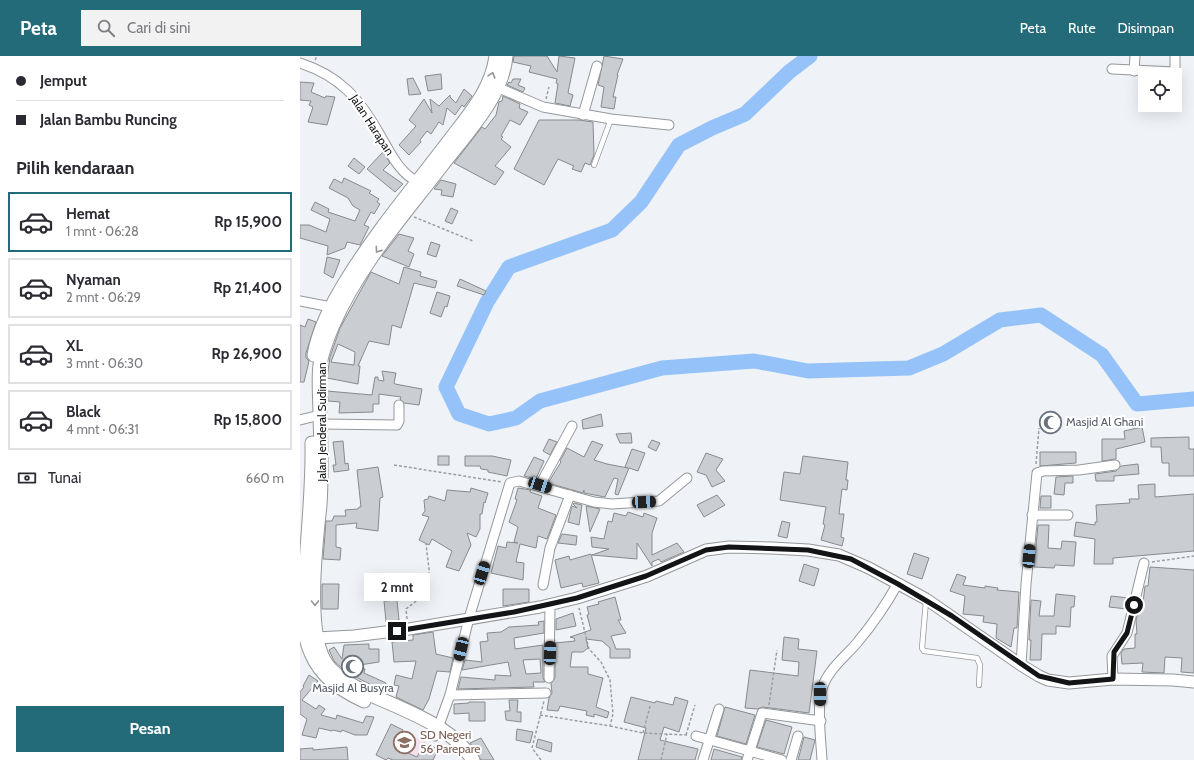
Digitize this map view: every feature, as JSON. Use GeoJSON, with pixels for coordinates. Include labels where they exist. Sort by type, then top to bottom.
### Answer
{"type":"FeatureCollection","features":[{"type":"Feature","properties":{"kind":"main road","name":"Jalan Jenderal Sudirman"},"geometry":{"type":"LineString","coordinates":[[313,419],[320,365],[333,326],[348,294],[418,182],[489,86],[496,56]]}},
{"type":"Feature","properties":{"kind":"main road","name":"Jalan Jenderal Sudirman"},"geometry":{"type":"LineString","coordinates":[[312,640],[304,619],[302,594],[303,550],[309,519],[313,476],[312,368],[316,347],[330,307],[357,262],[390,225],[405,213],[470,129],[498,88],[505,68],[506,56]]}},
{"type":"Feature","properties":{"kind":"main road","name":"Jalan Jenderal Sudirman"},"geometry":{"type":"LineString","coordinates":[[309,519],[315,557],[311,654],[324,674],[340,688],[436,732],[460,745],[473,760]]}},
{"type":"Feature","properties":{"kind":"main road","name":"Jalan Jenderal Sudirman"},"geometry":{"type":"LineString","coordinates":[[436,732],[462,760]]}},
{"type":"Feature","properties":{"kind":"street"},"geometry":{"type":"LineString","coordinates":[[1134,71],[1135,56]]}},
{"type":"Feature","properties":{"kind":"street"},"geometry":{"type":"LineString","coordinates":[[1112,69],[1175,72],[1175,56]]}},
{"type":"Feature","properties":{"kind":"street","name":"Jalan Harapan"},"geometry":{"type":"LineString","coordinates":[[300,63],[325,73],[351,91],[364,107],[392,156],[410,178],[418,182]]}},
{"type":"Feature","properties":{"kind":"street"},"geometry":{"type":"LineString","coordinates":[[583,115],[597,66]]}},
{"type":"Feature","properties":{"kind":"street"},"geometry":{"type":"LineString","coordinates":[[498,88],[543,107],[611,120],[669,125]]}},
{"type":"Feature","properties":{"kind":"street"},"geometry":{"type":"LineString","coordinates":[[300,301],[330,307]]}},
{"type":"Feature","properties":{"kind":"street"},"geometry":{"type":"LineString","coordinates":[[313,419],[397,425],[399,421],[399,405]]}},
{"type":"Feature","properties":{"kind":"street"},"geometry":{"type":"LineString","coordinates":[[540,485],[572,426]]}},
{"type":"Feature","properties":{"kind":"street"},"geometry":{"type":"LineString","coordinates":[[1021,665],[1035,476],[1040,471],[1079,470],[1115,465]]}},
{"type":"Feature","properties":{"kind":"street"},"geometry":{"type":"LineString","coordinates":[[436,732],[450,695],[468,618],[510,483],[520,481],[540,485],[594,502],[612,504],[660,501],[687,478]]}},
{"type":"Feature","properties":{"kind":"street"},"geometry":{"type":"LineString","coordinates":[[543,585],[550,548],[570,495]]}},
{"type":"Feature","properties":{"kind":"street"},"geometry":{"type":"LineString","coordinates":[[1032,515],[1068,515]]}},
{"type":"Feature","properties":{"kind":"street"},"geometry":{"type":"LineString","coordinates":[[312,640],[409,629],[550,605],[646,576],[706,550],[729,547],[808,550],[839,555],[869,568],[926,599],[1039,676],[1059,682],[1113,679],[1173,680],[1194,682]]}},
{"type":"Feature","properties":{"kind":"street"},"geometry":{"type":"LineString","coordinates":[[1113,679],[1112,656],[1127,633],[1144,563]]}},
{"type":"Feature","properties":{"kind":"street"},"geometry":{"type":"LineString","coordinates":[[822,760],[820,694],[824,682],[829,673],[856,644],[873,622],[898,584]]}},
{"type":"Feature","properties":{"kind":"street"},"geometry":{"type":"LineString","coordinates":[[549,678],[550,605]]}},
{"type":"Feature","properties":{"kind":"street"},"geometry":{"type":"LineString","coordinates":[[450,695],[546,693]]}},
{"type":"Feature","properties":{"kind":"street"},"geometry":{"type":"LineString","coordinates":[[703,760],[719,709]]}},
{"type":"Feature","properties":{"kind":"street"},"geometry":{"type":"LineString","coordinates":[[748,755],[762,713],[820,722]]}},
{"type":"Feature","properties":{"kind":"street"},"geometry":{"type":"LineString","coordinates":[[696,736],[709,739],[748,755],[782,760]]}},
{"type":"Feature","properties":{"kind":"street"},"geometry":{"type":"LineString","coordinates":[[791,760],[798,736]]}},
{"type":"Feature","properties":{"kind":"lane"},"geometry":{"type":"LineString","coordinates":[[594,165],[611,120]]}},
{"type":"Feature","properties":{"kind":"lane"},"geometry":{"type":"LineString","coordinates":[[926,599],[922,648],[924,650],[977,658],[980,662],[980,685]]}},
{"type":"Feature","properties":{"kind":"path"},"geometry":{"type":"LineString","coordinates":[[543,107],[549,87]]}},
{"type":"Feature","properties":{"kind":"path"},"geometry":{"type":"LineString","coordinates":[[405,213],[473,241]]}},
{"type":"Feature","properties":{"kind":"path"},"geometry":{"type":"LineString","coordinates":[[1035,476],[1039,428]]}},
{"type":"Feature","properties":{"kind":"path"},"geometry":{"type":"LineString","coordinates":[[394,465],[510,483]]}},
{"type":"Feature","properties":{"kind":"path"},"geometry":{"type":"LineString","coordinates":[[409,629],[406,609],[428,591],[429,569],[426,544]]}},
{"type":"Feature","properties":{"kind":"path"},"geometry":{"type":"LineString","coordinates":[[1144,563],[1194,556]]}},
{"type":"Feature","properties":{"kind":"path"},"geometry":{"type":"LineString","coordinates":[[577,598],[589,648],[601,662],[610,680],[613,714],[610,726]]}},
{"type":"Feature","properties":{"kind":"path"},"geometry":{"type":"LineString","coordinates":[[768,713],[777,650]]}},
{"type":"Feature","properties":{"kind":"path"},"geometry":{"type":"LineString","coordinates":[[541,760],[532,748],[546,693]]}},
{"type":"Feature","properties":{"kind":"path"},"geometry":{"type":"LineString","coordinates":[[686,735],[696,705]]}},
{"type":"Feature","properties":{"kind":"path"},"geometry":{"type":"LineString","coordinates":[[643,733],[650,706]]}},
{"type":"Feature","properties":{"kind":"path"},"geometry":{"type":"LineString","coordinates":[[540,715],[610,726],[643,733],[696,736]]}},
{"type":"Feature","properties":{"kind":"path"},"geometry":{"type":"LineString","coordinates":[[661,760],[667,734]]}},
{"type":"Feature","properties":{"kind":"shaded area","name":"SD Negeri 56 Parepare"},"geometry":{"type":"Polygon","coordinates":[[[391,724],[440,750],[434,760],[387,760],[376,755],[391,724]]]}},
{"type":"Feature","properties":{"kind":"building"},"geometry":{"type":"Polygon","coordinates":[[[514,56],[547,56],[557,72],[559,56],[575,58],[568,93],[573,95],[570,106],[555,103],[558,84],[556,83],[557,79],[529,72],[531,66],[513,62],[514,56]]]}},
{"type":"Feature","properties":{"kind":"building"},"geometry":{"type":"Polygon","coordinates":[[[604,56],[623,59],[617,75],[613,97],[616,97],[614,109],[601,107],[604,87],[598,85],[604,56]]]}},
{"type":"Feature","properties":{"kind":"building"},"geometry":{"type":"Polygon","coordinates":[[[441,74],[442,89],[428,91],[425,76],[441,74]]]}},
{"type":"Feature","properties":{"kind":"building"},"geometry":{"type":"Polygon","coordinates":[[[413,78],[421,94],[409,95],[407,79],[413,78]]]}},
{"type":"Feature","properties":{"kind":"building"},"geometry":{"type":"Polygon","coordinates":[[[513,79],[521,79],[518,85],[525,88],[523,92],[507,85],[509,82],[511,83],[513,79]]]}},
{"type":"Feature","properties":{"kind":"building"},"geometry":{"type":"Polygon","coordinates":[[[300,82],[314,83],[311,92],[325,98],[326,96],[335,97],[327,125],[308,122],[313,107],[309,105],[311,101],[300,100],[300,82]]]}},
{"type":"Feature","properties":{"kind":"building"},"geometry":{"type":"Polygon","coordinates":[[[464,89],[472,96],[464,107],[462,105],[455,115],[447,108],[443,125],[439,122],[431,134],[427,131],[420,140],[421,142],[409,155],[399,145],[416,126],[409,120],[424,99],[432,113],[430,99],[439,106],[450,95],[456,103],[464,89]]]}},
{"type":"Feature","properties":{"kind":"building"},"geometry":{"type":"Polygon","coordinates":[[[503,96],[520,104],[519,108],[528,112],[520,125],[510,120],[501,136],[503,137],[501,139],[511,147],[495,166],[504,172],[495,185],[454,163],[482,127],[485,129],[496,115],[499,102],[502,101],[503,96]]]}},
{"type":"Feature","properties":{"kind":"building"},"geometry":{"type":"Polygon","coordinates":[[[539,120],[579,120],[593,122],[594,155],[590,165],[585,163],[581,172],[572,169],[574,166],[558,159],[544,185],[514,169],[539,120]]]}},
{"type":"Feature","properties":{"kind":"building"},"geometry":{"type":"Polygon","coordinates":[[[383,152],[390,163],[383,170],[403,184],[395,192],[367,169],[383,152]]]}},
{"type":"Feature","properties":{"kind":"building"},"geometry":{"type":"Polygon","coordinates":[[[354,158],[365,167],[359,174],[348,166],[354,158]]]}},
{"type":"Feature","properties":{"kind":"building"},"geometry":{"type":"Polygon","coordinates":[[[344,178],[371,191],[369,193],[379,199],[377,202],[380,204],[374,214],[371,212],[364,225],[369,227],[360,245],[347,242],[345,248],[327,255],[328,246],[300,238],[300,225],[309,225],[326,232],[330,219],[311,210],[315,202],[329,209],[328,212],[355,221],[360,210],[353,206],[348,198],[329,188],[334,179],[342,183],[344,178]]]}},
{"type":"Feature","properties":{"kind":"building"},"geometry":{"type":"Polygon","coordinates":[[[441,180],[456,184],[453,197],[441,195],[442,190],[434,189],[441,180]]]}},
{"type":"Feature","properties":{"kind":"building"},"geometry":{"type":"Polygon","coordinates":[[[451,208],[458,211],[452,224],[445,221],[451,208]]]}},
{"type":"Feature","properties":{"kind":"building"},"geometry":{"type":"Polygon","coordinates":[[[399,234],[414,238],[408,251],[414,254],[409,267],[382,256],[399,234]]]}},
{"type":"Feature","properties":{"kind":"building"},"geometry":{"type":"Polygon","coordinates":[[[431,242],[440,245],[436,257],[427,254],[431,242]]]}},
{"type":"Feature","properties":{"kind":"building"},"geometry":{"type":"Polygon","coordinates":[[[327,257],[340,260],[333,278],[324,273],[327,257]]]}},
{"type":"Feature","properties":{"kind":"building"},"geometry":{"type":"Polygon","coordinates":[[[404,267],[421,272],[420,276],[437,281],[435,288],[414,283],[401,328],[392,325],[389,345],[369,341],[358,366],[360,366],[358,384],[327,378],[330,357],[340,328],[371,272],[399,284],[404,267]],[[338,344],[331,362],[354,365],[355,352],[338,344]]]}},
{"type":"Feature","properties":{"kind":"building"},"geometry":{"type":"Polygon","coordinates":[[[460,279],[486,291],[484,295],[457,286],[460,279]]]}},
{"type":"Feature","properties":{"kind":"building"},"geometry":{"type":"Polygon","coordinates":[[[437,292],[450,296],[447,307],[445,306],[441,317],[430,313],[437,292]]]}},
{"type":"Feature","properties":{"kind":"building"},"geometry":{"type":"Polygon","coordinates":[[[308,319],[316,322],[306,353],[306,358],[309,361],[304,382],[300,382],[300,325],[305,327],[308,319]]]}},
{"type":"Feature","properties":{"kind":"building"},"geometry":{"type":"Polygon","coordinates":[[[382,371],[396,373],[395,384],[422,389],[419,405],[404,403],[400,399],[401,397],[379,394],[379,404],[373,404],[373,412],[339,413],[340,402],[328,401],[327,391],[372,395],[375,377],[378,377],[378,380],[384,381],[382,371]]]}},
{"type":"Feature","properties":{"kind":"building"},"geometry":{"type":"Polygon","coordinates":[[[601,414],[603,426],[583,429],[582,420],[601,414]]]}},
{"type":"Feature","properties":{"kind":"building","name":"Masjid Al Ghani"},"geometry":{"type":"Polygon","coordinates":[[[1042,416],[1061,417],[1059,429],[1041,427],[1042,416]]]}},
{"type":"Feature","properties":{"kind":"building"},"geometry":{"type":"Polygon","coordinates":[[[1142,427],[1145,442],[1116,449],[1116,459],[1102,461],[1102,439],[1125,439],[1124,431],[1142,427]]]}},
{"type":"Feature","properties":{"kind":"building"},"geometry":{"type":"Polygon","coordinates":[[[631,433],[632,443],[620,443],[616,434],[631,433]]]}},
{"type":"Feature","properties":{"kind":"building"},"geometry":{"type":"Polygon","coordinates":[[[1189,437],[1189,449],[1194,449],[1194,476],[1169,476],[1169,463],[1162,463],[1161,447],[1151,447],[1151,438],[1189,437]]]}},
{"type":"Feature","properties":{"kind":"building"},"geometry":{"type":"Polygon","coordinates":[[[549,439],[557,442],[550,455],[543,451],[549,439]]]}},
{"type":"Feature","properties":{"kind":"building"},"geometry":{"type":"Polygon","coordinates":[[[652,440],[660,443],[656,451],[648,447],[652,440]]]}},
{"type":"Feature","properties":{"kind":"building"},"geometry":{"type":"Polygon","coordinates":[[[343,441],[345,464],[348,463],[349,470],[334,472],[333,465],[336,465],[333,442],[343,441]]]}},
{"type":"Feature","properties":{"kind":"building"},"geometry":{"type":"Polygon","coordinates":[[[592,441],[603,445],[594,460],[607,464],[628,468],[625,467],[632,449],[645,453],[638,471],[629,468],[618,495],[615,494],[618,479],[614,478],[605,497],[584,493],[584,490],[583,493],[548,483],[561,462],[560,461],[567,448],[584,457],[592,441]]]}},
{"type":"Feature","properties":{"kind":"building"},"geometry":{"type":"Polygon","coordinates":[[[1040,452],[1076,452],[1076,463],[1040,466],[1040,452]]]}},
{"type":"Feature","properties":{"kind":"building"},"geometry":{"type":"Polygon","coordinates":[[[706,453],[723,459],[716,470],[725,481],[712,487],[706,475],[697,472],[706,453]]]}},
{"type":"Feature","properties":{"kind":"building"},"geometry":{"type":"Polygon","coordinates":[[[438,456],[449,456],[449,465],[438,465],[438,456]]]}},
{"type":"Feature","properties":{"kind":"building"},"geometry":{"type":"Polygon","coordinates":[[[465,456],[492,456],[511,460],[507,476],[488,472],[488,470],[481,469],[480,466],[465,466],[465,456]]]}},
{"type":"Feature","properties":{"kind":"building"},"geometry":{"type":"Polygon","coordinates":[[[803,456],[848,462],[846,480],[848,480],[847,490],[842,489],[839,514],[844,514],[841,537],[844,538],[842,546],[821,540],[825,525],[823,524],[826,507],[780,500],[784,472],[800,474],[803,456]]]}},
{"type":"Feature","properties":{"kind":"building"},"geometry":{"type":"Polygon","coordinates":[[[534,457],[544,461],[536,479],[524,476],[534,457]]]}},
{"type":"Feature","properties":{"kind":"building"},"geometry":{"type":"Polygon","coordinates":[[[1138,464],[1139,474],[1114,476],[1114,481],[1096,481],[1095,474],[1116,471],[1121,466],[1138,464]]]}},
{"type":"Feature","properties":{"kind":"building"},"geometry":{"type":"Polygon","coordinates":[[[378,467],[383,497],[380,498],[378,531],[356,528],[357,523],[336,525],[336,547],[341,548],[340,560],[323,559],[326,521],[332,521],[334,516],[346,516],[345,510],[358,509],[361,507],[357,470],[378,467]]]}},
{"type":"Feature","properties":{"kind":"building"},"geometry":{"type":"Polygon","coordinates":[[[1073,476],[1073,483],[1065,483],[1064,495],[1054,494],[1056,477],[1073,476]]]}},
{"type":"Feature","properties":{"kind":"building"},"geometry":{"type":"Polygon","coordinates":[[[1155,484],[1155,497],[1194,494],[1194,551],[1113,558],[1113,564],[1094,564],[1095,539],[1074,536],[1076,522],[1095,525],[1095,522],[1097,522],[1096,505],[1130,503],[1129,499],[1139,499],[1138,485],[1155,484]]]}},
{"type":"Feature","properties":{"kind":"building"},"geometry":{"type":"Polygon","coordinates":[[[471,488],[488,493],[485,503],[484,502],[482,514],[480,514],[480,529],[476,537],[467,533],[471,545],[459,571],[446,567],[452,551],[432,539],[429,545],[419,540],[429,517],[422,515],[425,511],[424,500],[428,499],[429,496],[445,501],[447,490],[470,492],[471,488]]]}},
{"type":"Feature","properties":{"kind":"building"},"geometry":{"type":"Polygon","coordinates":[[[518,488],[531,490],[530,492],[542,496],[538,508],[556,515],[547,539],[538,536],[536,548],[520,544],[516,562],[524,563],[523,580],[491,573],[498,546],[506,548],[507,542],[518,543],[514,542],[518,527],[509,522],[517,500],[515,499],[518,488]]]}},
{"type":"Feature","properties":{"kind":"building"},"geometry":{"type":"Polygon","coordinates":[[[717,495],[725,505],[704,517],[697,505],[717,495]]]}},
{"type":"Feature","properties":{"kind":"building"},"geometry":{"type":"Polygon","coordinates":[[[1041,496],[1051,496],[1051,508],[1040,508],[1041,496]]]}},
{"type":"Feature","properties":{"kind":"building"},"geometry":{"type":"Polygon","coordinates":[[[573,504],[582,505],[579,525],[568,522],[572,506],[577,508],[573,504]]]}},
{"type":"Feature","properties":{"kind":"building"},"geometry":{"type":"Polygon","coordinates":[[[586,506],[600,509],[590,532],[586,506]]]}},
{"type":"Feature","properties":{"kind":"building"},"geometry":{"type":"Polygon","coordinates":[[[628,512],[643,517],[644,513],[657,518],[652,533],[652,555],[677,543],[684,552],[661,562],[659,559],[652,562],[652,566],[637,543],[637,559],[592,555],[609,549],[592,547],[591,537],[604,539],[608,521],[612,522],[614,513],[626,516],[628,512]]]}},
{"type":"Feature","properties":{"kind":"building"},"geometry":{"type":"Polygon","coordinates":[[[782,521],[790,523],[787,538],[778,536],[782,521]]]}},
{"type":"Feature","properties":{"kind":"building"},"geometry":{"type":"Polygon","coordinates":[[[1038,525],[1049,525],[1048,548],[1061,549],[1062,541],[1076,542],[1074,566],[1055,565],[1054,568],[1034,567],[1038,525]]]}},
{"type":"Feature","properties":{"kind":"building"},"geometry":{"type":"Polygon","coordinates":[[[562,534],[577,536],[576,545],[558,543],[562,534]]]}},
{"type":"Feature","properties":{"kind":"building"},"geometry":{"type":"Polygon","coordinates":[[[914,553],[929,558],[922,579],[907,574],[914,553]]]}},
{"type":"Feature","properties":{"kind":"building"},"geometry":{"type":"Polygon","coordinates":[[[591,554],[599,583],[583,587],[582,583],[561,588],[555,560],[569,556],[570,560],[591,554]]]}},
{"type":"Feature","properties":{"kind":"building"},"geometry":{"type":"Polygon","coordinates":[[[804,564],[819,569],[814,586],[799,581],[804,564]]]}},
{"type":"Feature","properties":{"kind":"building"},"geometry":{"type":"Polygon","coordinates":[[[1150,567],[1194,570],[1194,673],[1181,672],[1182,658],[1165,657],[1164,673],[1142,672],[1143,663],[1122,664],[1121,653],[1124,649],[1135,648],[1135,634],[1137,634],[1136,620],[1141,602],[1143,602],[1145,586],[1148,586],[1150,567]]]}},
{"type":"Feature","properties":{"kind":"building"},"geometry":{"type":"Polygon","coordinates":[[[957,574],[966,577],[963,585],[985,588],[985,586],[998,588],[997,590],[1019,592],[1017,628],[1014,628],[1011,647],[996,638],[997,624],[983,622],[984,616],[963,614],[965,596],[950,591],[957,574]]]}},
{"type":"Feature","properties":{"kind":"building"},"geometry":{"type":"Polygon","coordinates":[[[322,584],[339,584],[338,609],[322,609],[322,584]]]}},
{"type":"Feature","properties":{"kind":"building"},"geometry":{"type":"Polygon","coordinates":[[[503,589],[529,589],[529,602],[503,606],[503,589]]]}},
{"type":"Feature","properties":{"kind":"building"},"geometry":{"type":"Polygon","coordinates":[[[1056,594],[1075,596],[1074,607],[1071,607],[1070,627],[1056,626],[1056,634],[1042,634],[1041,660],[1030,660],[1031,640],[1029,640],[1031,600],[1041,601],[1039,616],[1054,616],[1056,594]]]}},
{"type":"Feature","properties":{"kind":"building"},"geometry":{"type":"Polygon","coordinates":[[[1111,596],[1129,598],[1127,609],[1109,607],[1111,596]]]}},
{"type":"Feature","properties":{"kind":"building"},"geometry":{"type":"Polygon","coordinates":[[[615,597],[621,620],[618,620],[626,633],[611,636],[616,649],[630,649],[630,658],[610,658],[610,648],[602,641],[586,639],[588,648],[583,652],[572,652],[570,667],[588,667],[588,674],[603,678],[596,707],[609,712],[607,718],[594,714],[594,717],[586,715],[587,711],[560,706],[558,711],[547,710],[549,698],[552,693],[551,683],[555,678],[555,643],[575,641],[574,638],[570,637],[591,630],[587,615],[589,614],[587,607],[599,604],[598,602],[615,597]]]}},
{"type":"Feature","properties":{"kind":"building"},"geometry":{"type":"Polygon","coordinates":[[[397,600],[399,620],[386,622],[384,601],[397,600]]]}},
{"type":"Feature","properties":{"kind":"building"},"geometry":{"type":"Polygon","coordinates":[[[573,613],[576,626],[556,630],[556,619],[573,613]]]}},
{"type":"Feature","properties":{"kind":"building"},"geometry":{"type":"Polygon","coordinates":[[[544,621],[544,633],[514,638],[515,649],[543,645],[543,678],[545,682],[533,682],[534,687],[458,689],[461,677],[495,680],[495,675],[511,676],[508,662],[462,670],[465,660],[482,662],[480,642],[488,641],[487,633],[501,632],[509,627],[539,625],[538,622],[544,621]],[[540,659],[523,660],[526,674],[541,673],[540,659]]]}},
{"type":"Feature","properties":{"kind":"building"},"geometry":{"type":"Polygon","coordinates":[[[433,632],[436,654],[453,658],[450,672],[437,671],[429,699],[423,710],[396,697],[399,686],[394,685],[396,675],[412,679],[416,661],[394,662],[392,642],[413,640],[413,635],[433,632]]]}},
{"type":"Feature","properties":{"kind":"building"},"geometry":{"type":"Polygon","coordinates":[[[784,637],[799,639],[798,649],[817,651],[809,713],[763,707],[757,709],[745,708],[750,670],[798,676],[799,662],[782,660],[784,637]]]}},
{"type":"Feature","properties":{"kind":"building","name":"Masjid Al Busyra"},"geometry":{"type":"Polygon","coordinates":[[[369,644],[369,649],[379,649],[379,662],[353,666],[365,669],[364,673],[386,683],[383,691],[350,674],[352,669],[348,673],[334,661],[329,650],[334,647],[342,659],[344,645],[369,644]]]}},
{"type":"Feature","properties":{"kind":"building"},"geometry":{"type":"Polygon","coordinates":[[[309,675],[318,681],[302,700],[316,709],[319,705],[325,709],[321,715],[336,719],[337,715],[363,723],[366,716],[374,717],[367,735],[355,735],[342,730],[341,732],[319,728],[316,738],[302,735],[307,719],[300,714],[300,692],[309,675]]]}},
{"type":"Feature","properties":{"kind":"building"},"geometry":{"type":"Polygon","coordinates":[[[631,697],[655,703],[656,701],[673,705],[675,697],[688,701],[679,732],[664,727],[660,740],[698,749],[695,760],[638,760],[646,728],[624,722],[631,697]]]}},
{"type":"Feature","properties":{"kind":"building"},"geometry":{"type":"Polygon","coordinates":[[[509,700],[518,700],[517,712],[521,712],[521,722],[506,720],[505,711],[510,711],[509,700]]]}},
{"type":"Feature","properties":{"kind":"building"},"geometry":{"type":"Polygon","coordinates":[[[485,702],[485,721],[469,721],[469,713],[454,714],[454,704],[485,702]]]}},
{"type":"Feature","properties":{"kind":"building"},"geometry":{"type":"Polygon","coordinates":[[[725,707],[755,715],[746,744],[717,736],[725,707]]]}},
{"type":"Feature","properties":{"kind":"building"},"geometry":{"type":"Polygon","coordinates":[[[766,720],[792,727],[784,754],[757,747],[766,720]]]}},
{"type":"Feature","properties":{"kind":"building","name":"SD Negeri 56 Parepare"},"geometry":{"type":"Polygon","coordinates":[[[391,724],[403,730],[394,747],[417,757],[424,743],[438,749],[433,760],[393,760],[388,758],[386,760],[376,755],[391,724]]]}},
{"type":"Feature","properties":{"kind":"building"},"geometry":{"type":"Polygon","coordinates":[[[517,729],[533,732],[530,743],[516,740],[517,729]]]}},
{"type":"Feature","properties":{"kind":"building"},"geometry":{"type":"Polygon","coordinates":[[[804,737],[815,740],[810,760],[798,760],[804,737]]]}},
{"type":"Feature","properties":{"kind":"building"},"geometry":{"type":"Polygon","coordinates":[[[481,738],[494,760],[481,760],[470,743],[481,738]]]}},
{"type":"Feature","properties":{"kind":"building"},"geometry":{"type":"Polygon","coordinates":[[[538,739],[552,743],[551,752],[536,747],[538,739]]]}},
{"type":"Feature","properties":{"kind":"building"},"geometry":{"type":"Polygon","coordinates":[[[347,747],[348,760],[300,760],[300,749],[313,748],[313,750],[347,747]]]}},
{"type":"Feature","properties":{"kind":"building"},"geometry":{"type":"Polygon","coordinates":[[[714,749],[742,757],[741,760],[711,760],[714,749]]]}},
{"type":"Feature","properties":{"kind":"waterway"},"geometry":{"type":"LineString","coordinates":[[810,56],[789,72],[745,114],[712,128],[679,145],[641,202],[612,230],[509,267],[487,302],[446,387],[459,414],[489,424],[516,418],[540,401],[662,368],[754,361],[808,371],[909,368],[943,354],[1000,320],[1041,315],[1102,355],[1137,404],[1194,399]]}},
{"type":"Feature","properties":{"kind":"place","name":"Masjid Al Ghani"},"geometry":{"type":"Point","coordinates":[1051,422]}},
{"type":"Feature","properties":{"kind":"place","name":"Masjid Al Busyra"},"geometry":{"type":"Point","coordinates":[353,667]}},
{"type":"Feature","properties":{"kind":"place","name":"SD Negeri 56 Parepare"},"geometry":{"type":"Point","coordinates":[404,742]}},
{"type":"Feature","properties":{"kind":"route"},"geometry":{"type":"LineString","coordinates":[[397,631],[468,618],[514,612],[577,598],[646,576],[706,550],[729,547],[808,550],[839,555],[869,568],[926,599],[1039,676],[1048,680],[1069,683],[1113,679],[1112,656],[1127,633],[1134,605]]}}]}
